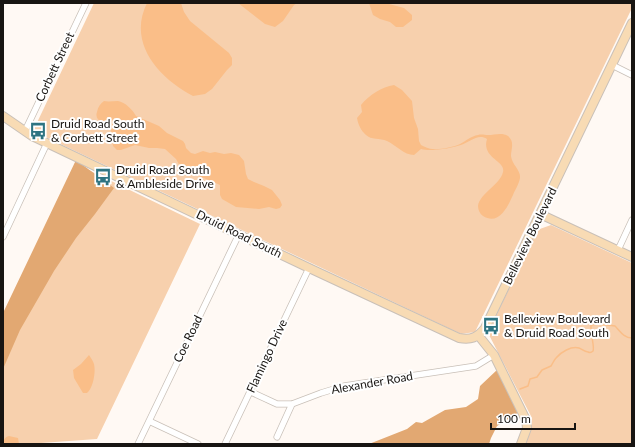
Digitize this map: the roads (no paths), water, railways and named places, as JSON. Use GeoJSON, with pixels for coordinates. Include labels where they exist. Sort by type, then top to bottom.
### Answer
{"type":"FeatureCollection","features":[{"type":"Feature","properties":{"kind":"street","name":"Corbett Street"},"geometry":{"type":"LineString","coordinates":[[25,131],[86,3]]}},
{"type":"Feature","properties":{"kind":"street","name":"Belleview Boulevard"},"geometry":{"type":"LineString","coordinates":[[478,335],[482,333],[485,328],[632,23]]}},
{"type":"Feature","properties":{"kind":"street"},"geometry":{"type":"LineString","coordinates":[[612,66],[632,75]]}},
{"type":"Feature","properties":{"kind":"street","name":"Druid Road South"},"geometry":{"type":"LineString","coordinates":[[3,116],[25,131],[47,143],[459,338],[468,340],[478,335]]}},
{"type":"Feature","properties":{"kind":"street"},"geometry":{"type":"LineString","coordinates":[[3,237],[47,143]]}},
{"type":"Feature","properties":{"kind":"street"},"geometry":{"type":"LineString","coordinates":[[540,214],[632,257]]}},
{"type":"Feature","properties":{"kind":"street"},"geometry":{"type":"LineString","coordinates":[[618,250],[632,220]]}},
{"type":"Feature","properties":{"kind":"street","name":"Coe Road"},"geometry":{"type":"LineString","coordinates":[[138,444],[239,234]]}},
{"type":"Feature","properties":{"kind":"street","name":"Flamingo Drive"},"geometry":{"type":"LineString","coordinates":[[225,444],[309,268]]}},
{"type":"Feature","properties":{"kind":"street"},"geometry":{"type":"LineString","coordinates":[[478,335],[494,355],[526,420],[527,428],[521,444]]}},
{"type":"Feature","properties":{"kind":"street","name":"Alexander Road"},"geometry":{"type":"LineString","coordinates":[[251,392],[277,404],[292,404],[321,392],[344,386],[476,366],[494,355]]}},
{"type":"Feature","properties":{"kind":"street"},"geometry":{"type":"LineString","coordinates":[[277,436],[292,404]]}},
{"type":"Feature","properties":{"kind":"street"},"geometry":{"type":"LineString","coordinates":[[149,421],[198,444]]}},
{"type":"Feature","properties":{"kind":"waterway"},"geometry":{"type":"LineString","coordinates":[[520,389],[528,386],[530,379],[537,377],[542,370],[551,366],[558,356],[566,350],[579,348],[587,352],[593,351],[591,325],[600,324],[615,326],[624,336],[632,338]]}},
{"type":"Feature","properties":{"kind":"place","name":"Druid Road South & Corbett Street"},"geometry":{"type":"Point","coordinates":[38,131]}},
{"type":"Feature","properties":{"kind":"place","name":"Druid Road South & Ambleside Drive"},"geometry":{"type":"Point","coordinates":[103,177]}},
{"type":"Feature","properties":{"kind":"place","name":"Belleview Boulevard & Druid Road South"},"geometry":{"type":"Point","coordinates":[491,326]}}]}
